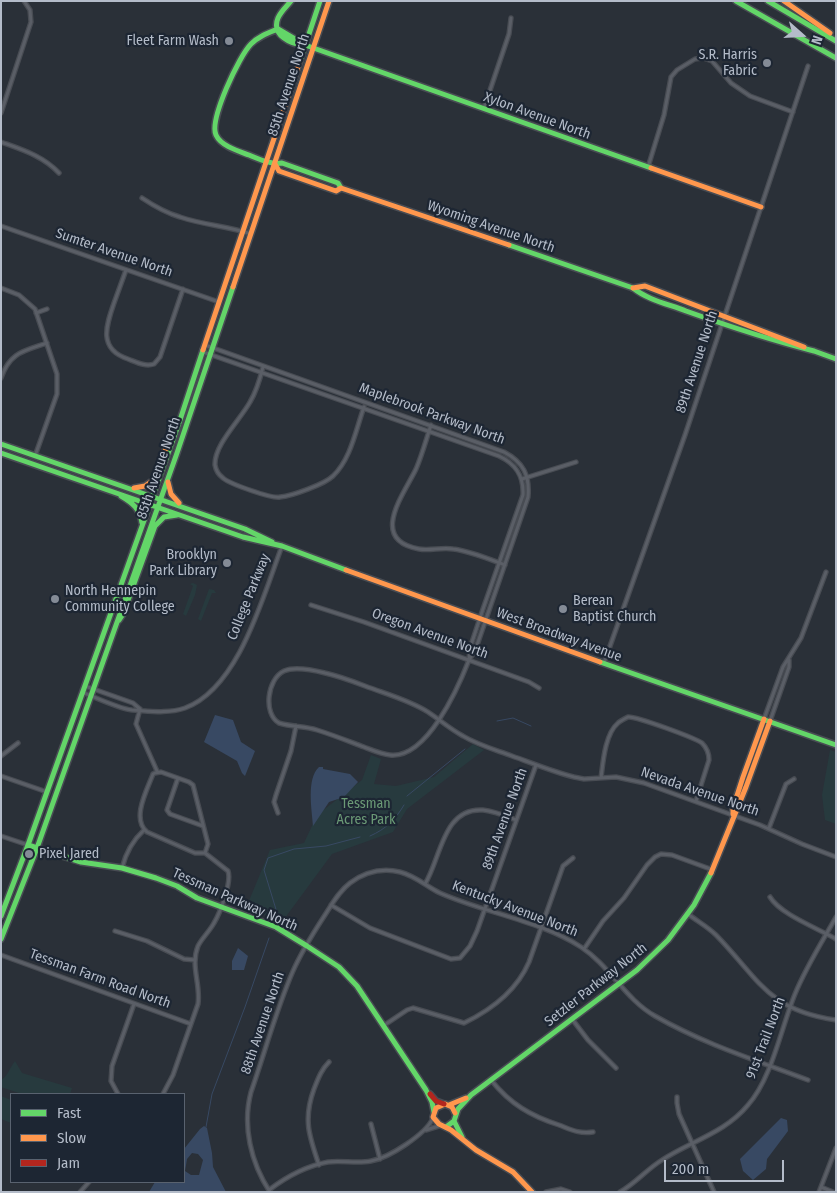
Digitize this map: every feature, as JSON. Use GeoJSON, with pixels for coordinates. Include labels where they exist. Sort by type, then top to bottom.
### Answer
{"type":"FeatureCollection","features":[{"type":"Feature","properties":{"kind":"main road"},"geometry":{"type":"LineString","coordinates":[[278,29],[277,22],[279,16],[291,1]]}},
{"type":"Feature","properties":{"kind":"main road","name":"85th Avenue North"},"geometry":{"type":"LineString","coordinates":[[1,916],[180,420],[320,1]]}},
{"type":"Feature","properties":{"kind":"main road","name":"85th Avenue North"},"geometry":{"type":"LineString","coordinates":[[1,939],[37,848],[161,499],[252,234],[329,1]]}},
{"type":"Feature","properties":{"kind":"main road"},"geometry":{"type":"LineString","coordinates":[[736,1],[835,56]]}},
{"type":"Feature","properties":{"kind":"main road"},"geometry":{"type":"LineString","coordinates":[[768,1],[836,39]]}},
{"type":"Feature","properties":{"kind":"main road"},"geometry":{"type":"LineString","coordinates":[[784,1],[836,39]]}},
{"type":"Feature","properties":{"kind":"main road","name":"Xylon Avenue North"},"geometry":{"type":"LineString","coordinates":[[278,29],[313,48],[761,207]]}},
{"type":"Feature","properties":{"kind":"main road","name":"Wyoming Avenue North"},"geometry":{"type":"LineString","coordinates":[[278,29],[268,31],[254,40],[239,59],[216,122],[215,132],[217,138],[223,144],[275,164],[282,163],[338,183],[341,188],[633,288],[642,295],[783,344],[836,359]]}},
{"type":"Feature","properties":{"kind":"main road","name":"Wyoming Avenue North"},"geometry":{"type":"LineString","coordinates":[[275,164],[279,171],[336,191],[341,188]]}},
{"type":"Feature","properties":{"kind":"main road","name":"Wyoming Avenue North"},"geometry":{"type":"LineString","coordinates":[[633,288],[645,286],[785,338],[814,352]]}},
{"type":"Feature","properties":{"kind":"main road"},"geometry":{"type":"LineString","coordinates":[[131,488],[146,486],[155,479],[174,426],[180,420]]}},
{"type":"Feature","properties":{"kind":"main road","name":"West Broadway Avenue"},"geometry":{"type":"LineString","coordinates":[[1,444],[244,528],[275,544]]}},
{"type":"Feature","properties":{"kind":"main road","name":"West Broadway Avenue"},"geometry":{"type":"LineString","coordinates":[[1,453],[255,541],[282,546],[483,620],[836,745]]}},
{"type":"Feature","properties":{"kind":"main road"},"geometry":{"type":"LineString","coordinates":[[168,478],[172,497],[187,508]]}},
{"type":"Feature","properties":{"kind":"main road"},"geometry":{"type":"LineString","coordinates":[[101,487],[136,505],[141,515],[142,527]]}},
{"type":"Feature","properties":{"kind":"main road"},"geometry":{"type":"LineString","coordinates":[[116,625],[123,614],[155,526],[160,520],[169,516],[185,516]]}},
{"type":"Feature","properties":{"kind":"main road","name":"Setzler Parkway North"},"geometry":{"type":"LineString","coordinates":[[455,1114],[460,1106],[472,1095],[619,984],[653,956],[668,940],[688,914],[713,870],[746,787],[767,720]]}},
{"type":"Feature","properties":{"kind":"main road","name":"Tessman Parkway North"},"geometry":{"type":"LineString","coordinates":[[28,845],[81,862],[122,868],[170,884],[197,898],[276,927],[307,946],[339,967],[357,986],[426,1090],[436,1101],[447,1105]]}},
{"type":"Feature","properties":{"kind":"main road","name":"Tessman Parkway North"},"geometry":{"type":"LineString","coordinates":[[426,1090],[432,1102],[433,1115]]}},
{"type":"Feature","properties":{"kind":"main road","name":"Setzler Parkway North"},"geometry":{"type":"LineString","coordinates":[[447,1105],[472,1095]]}},
{"type":"Feature","properties":{"kind":"main road"},"geometry":{"type":"LineString","coordinates":[[464,1140],[454,1121],[454,1110],[447,1105],[437,1107],[433,1115],[439,1126],[446,1127],[475,1149],[509,1168],[520,1177],[532,1192]]}},
{"type":"Feature","properties":{"kind":"main road"},"geometry":{"type":"LineString","coordinates":[[446,1127],[454,1121]]}},
{"type":"Feature","properties":{"kind":"street"},"geometry":{"type":"LineString","coordinates":[[1,113],[30,28],[32,16],[24,1]]}},
{"type":"Feature","properties":{"kind":"street"},"geometry":{"type":"LineString","coordinates":[[484,109],[509,34],[511,18]]}},
{"type":"Feature","properties":{"kind":"street"},"geometry":{"type":"LineString","coordinates":[[648,167],[664,115],[671,77],[677,70],[695,59],[703,58],[712,61],[731,83],[750,96],[793,112]]}},
{"type":"Feature","properties":{"kind":"street","name":"89th Avenue North"},"geometry":{"type":"LineString","coordinates":[[604,663],[685,435],[808,66]]}},
{"type":"Feature","properties":{"kind":"street"},"geometry":{"type":"LineString","coordinates":[[1,142],[35,154],[59,173]]}},
{"type":"Feature","properties":{"kind":"street"},"geometry":{"type":"LineString","coordinates":[[142,198],[162,210],[179,217],[232,227],[252,234]]}},
{"type":"Feature","properties":{"kind":"street","name":"Sumter Avenue North"},"geometry":{"type":"LineString","coordinates":[[1,226],[220,302]]}},
{"type":"Feature","properties":{"kind":"street"},"geometry":{"type":"LineString","coordinates":[[126,270],[108,322],[106,336],[117,354],[138,363],[150,366],[158,362],[183,289]]}},
{"type":"Feature","properties":{"kind":"street"},"geometry":{"type":"LineString","coordinates":[[1,288],[19,294],[30,304],[36,313],[57,374],[56,394],[35,456]]}},
{"type":"Feature","properties":{"kind":"street"},"geometry":{"type":"LineString","coordinates":[[36,313],[47,309]]}},
{"type":"Feature","properties":{"kind":"street"},"geometry":{"type":"LineString","coordinates":[[1,378],[5,367],[13,356],[47,343]]}},
{"type":"Feature","properties":{"kind":"street","name":"Maplebrook Parkway North"},"geometry":{"type":"LineString","coordinates":[[204,345],[504,452],[514,457],[527,477]]}},
{"type":"Feature","properties":{"kind":"street","name":"Maplebrook Parkway North"},"geometry":{"type":"LineString","coordinates":[[202,352],[507,459],[518,471],[522,479]]}},
{"type":"Feature","properties":{"kind":"street"},"geometry":{"type":"LineString","coordinates":[[263,367],[249,404],[221,446],[215,463],[222,478],[274,498],[286,496],[321,484],[332,478],[343,465],[366,402]]}},
{"type":"Feature","properties":{"kind":"street"},"geometry":{"type":"LineString","coordinates":[[431,426],[416,469],[392,515],[393,531],[399,539],[412,547],[428,550],[453,548],[505,565]]}},
{"type":"Feature","properties":{"kind":"street"},"geometry":{"type":"LineString","coordinates":[[278,813],[274,802],[294,741],[296,726],[318,731],[384,754],[407,753],[417,746],[455,694],[469,660],[475,651],[499,563],[523,495],[522,479],[576,462]]}},
{"type":"Feature","properties":{"kind":"street"},"geometry":{"type":"LineString","coordinates":[[483,620],[505,565],[528,497],[529,486],[527,477]]}},
{"type":"Feature","properties":{"kind":"street","name":"College Parkway"},"geometry":{"type":"LineString","coordinates":[[82,692],[131,710],[165,712],[186,707],[204,697],[220,683],[252,626],[282,546]]}},
{"type":"Feature","properties":{"kind":"street"},"geometry":{"type":"LineString","coordinates":[[767,720],[789,666],[790,659],[809,619],[826,572]]}},
{"type":"Feature","properties":{"kind":"street","name":"Oregon Avenue North"},"geometry":{"type":"LineString","coordinates":[[311,605],[530,682],[539,688]]}},
{"type":"Feature","properties":{"kind":"street","name":"Nevada Avenue North"},"geometry":{"type":"LineString","coordinates":[[296,726],[284,725],[275,721],[272,717],[269,707],[275,678],[285,671],[297,669],[326,673],[389,694],[419,707],[462,736],[536,765],[584,779],[616,777],[635,780],[769,828],[802,844],[836,857]]}},
{"type":"Feature","properties":{"kind":"street","name":"College Parkway"},"geometry":{"type":"LineString","coordinates":[[84,686],[133,703],[140,710]]}},
{"type":"Feature","properties":{"kind":"street"},"geometry":{"type":"LineString","coordinates":[[140,710],[136,724],[157,772]]}},
{"type":"Feature","properties":{"kind":"street"},"geometry":{"type":"LineString","coordinates":[[601,778],[603,757],[612,732],[618,723],[628,717],[639,719],[695,739],[707,750],[709,760],[696,801]]}},
{"type":"Feature","properties":{"kind":"street"},"geometry":{"type":"LineString","coordinates":[[1,756],[18,743]]}},
{"type":"Feature","properties":{"kind":"street","name":"89th Avenue North"},"geometry":{"type":"LineString","coordinates":[[331,905],[370,928],[399,940],[451,959],[460,958],[475,936],[536,765]]}},
{"type":"Feature","properties":{"kind":"street"},"geometry":{"type":"LineString","coordinates":[[157,772],[193,785],[208,847],[205,853]]}},
{"type":"Feature","properties":{"kind":"street"},"geometry":{"type":"LineString","coordinates":[[157,772],[153,774],[139,815],[140,824],[144,830],[195,853],[205,853],[230,875],[230,880],[213,925],[199,944],[195,960],[199,999],[173,1075],[164,1093]]}},
{"type":"Feature","properties":{"kind":"street"},"geometry":{"type":"LineString","coordinates":[[1,776],[47,792]]}},
{"type":"Feature","properties":{"kind":"street"},"geometry":{"type":"LineString","coordinates":[[178,778],[167,810],[170,814],[204,827]]}},
{"type":"Feature","properties":{"kind":"street"},"geometry":{"type":"LineString","coordinates":[[769,828],[786,784],[794,780]]}},
{"type":"Feature","properties":{"kind":"street"},"geometry":{"type":"LineString","coordinates":[[425,884],[433,869],[449,827],[461,815],[484,810],[516,820]]}},
{"type":"Feature","properties":{"kind":"street"},"geometry":{"type":"LineString","coordinates":[[122,868],[128,850],[144,830]]}},
{"type":"Feature","properties":{"kind":"street"},"geometry":{"type":"LineString","coordinates":[[1,836],[28,845]]}},
{"type":"Feature","properties":{"kind":"street"},"geometry":{"type":"LineString","coordinates":[[584,949],[603,921],[624,898],[647,865],[655,857],[661,854],[672,855],[713,870]]}},
{"type":"Feature","properties":{"kind":"street"},"geometry":{"type":"LineString","coordinates":[[382,1026],[407,1010],[414,1008],[464,1023],[504,996],[519,981],[529,962],[562,866],[573,858]]}},
{"type":"Feature","properties":{"kind":"street","name":"Kentucky Avenue North"},"geometry":{"type":"LineString","coordinates":[[358,878],[372,872],[390,871],[410,875],[440,893],[567,939],[584,949],[605,967],[638,1004],[655,1016],[706,1043],[808,1080]]}},
{"type":"Feature","properties":{"kind":"street","name":"88th Avenue North"},"geometry":{"type":"LineString","coordinates":[[270,1191],[257,1170],[251,1150],[249,1133],[250,1098],[290,979],[331,905],[342,891],[358,878]]}},
{"type":"Feature","properties":{"kind":"street"},"geometry":{"type":"LineString","coordinates":[[770,897],[781,910],[836,939]]}},
{"type":"Feature","properties":{"kind":"street"},"geometry":{"type":"LineString","coordinates":[[688,914],[714,934],[764,989],[790,1007],[811,1015],[836,1020]]}},
{"type":"Feature","properties":{"kind":"street","name":"91st Trail North"},"geometry":{"type":"LineString","coordinates":[[620,1192],[660,1161],[717,1132],[740,1115],[758,1092],[801,981],[836,917]]}},
{"type":"Feature","properties":{"kind":"street"},"geometry":{"type":"LineString","coordinates":[[115,931],[148,942],[184,959],[195,960]]}},
{"type":"Feature","properties":{"kind":"street","name":"Tessman Farm Road North"},"geometry":{"type":"LineString","coordinates":[[1,954],[191,1024]]}},
{"type":"Feature","properties":{"kind":"street"},"geometry":{"type":"LineString","coordinates":[[117,1093],[111,1081],[112,1066],[134,1004]]}},
{"type":"Feature","properties":{"kind":"street"},"geometry":{"type":"LineString","coordinates":[[572,1019],[588,1040],[616,1068]]}},
{"type":"Feature","properties":{"kind":"street"},"geometry":{"type":"LineString","coordinates":[[319,1165],[310,1139],[307,1114],[310,1098],[320,1072],[329,1062]]}},
{"type":"Feature","properties":{"kind":"street"},"geometry":{"type":"LineString","coordinates":[[491,1080],[508,1100],[530,1114],[582,1134],[593,1132]]}},
{"type":"Feature","properties":{"kind":"street"},"geometry":{"type":"LineString","coordinates":[[677,1097],[676,1103],[679,1114],[714,1192]]}},
{"type":"Feature","properties":{"kind":"street"},"geometry":{"type":"LineString","coordinates":[[270,1191],[291,1175],[319,1165],[335,1161],[365,1162],[380,1159],[423,1131],[430,1124],[433,1115]]}},
{"type":"Feature","properties":{"kind":"street"},"geometry":{"type":"LineString","coordinates":[[371,1124],[380,1159]]}},
{"type":"Feature","properties":{"kind":"street"},"geometry":{"type":"LineString","coordinates":[[423,1131],[439,1126]]}},
{"type":"Feature","properties":{"kind":"street"},"geometry":{"type":"LineString","coordinates":[[819,1192],[836,1148]]}},
{"type":"Feature","properties":{"kind":"street"},"geometry":{"type":"LineString","coordinates":[[821,1187],[834,1192]]}},
{"type":"Feature","properties":{"kind":"street"},"geometry":{"type":"LineString","coordinates":[[546,1192],[560,1189],[570,1192]]}},
{"type":"Feature","properties":{"kind":"green space"},"geometry":{"type":"Polygon","coordinates":[[[190,584],[197,585],[195,595],[186,616],[183,614],[193,586],[190,584]]]}},
{"type":"Feature","properties":{"kind":"green space"},"geometry":{"type":"Polygon","coordinates":[[[209,589],[214,590],[216,593],[212,593],[201,621],[198,619],[209,589]]]}},
{"type":"Feature","properties":{"kind":"green space","name":"Tessman Acres Park"},"geometry":{"type":"Polygon","coordinates":[[[473,744],[484,750],[407,809],[393,832],[332,854],[282,922],[246,908],[270,850],[304,843],[317,815],[362,780],[371,755],[381,759],[374,784],[396,786],[434,777],[473,744]]]}},
{"type":"Feature","properties":{"kind":"green space"},"geometry":{"type":"Polygon","coordinates":[[[830,750],[836,752],[836,824],[825,820],[822,795],[830,750]]]}},
{"type":"Feature","properties":{"kind":"green space"},"geometry":{"type":"Polygon","coordinates":[[[15,1061],[22,1073],[72,1088],[70,1093],[19,1093],[1,1087],[1,1080],[15,1061]]]}},
{"type":"Feature","properties":{"kind":"green space"},"geometry":{"type":"Polygon","coordinates":[[[1,1096],[10,1100],[10,1123],[1,1119],[1,1096]]]}},
{"type":"Feature","properties":{"kind":"water"},"geometry":{"type":"Polygon","coordinates":[[[215,715],[233,720],[241,742],[255,751],[245,776],[237,761],[204,742],[215,715]]]}},
{"type":"Feature","properties":{"kind":"water"},"geometry":{"type":"Polygon","coordinates":[[[319,767],[350,774],[358,782],[344,797],[329,802],[313,826],[311,787],[312,779],[319,767]]]}},
{"type":"Feature","properties":{"kind":"water"},"geometry":{"type":"Polygon","coordinates":[[[238,948],[248,956],[244,970],[232,970],[232,961],[238,948]]]}},
{"type":"Feature","properties":{"kind":"water"},"geometry":{"type":"Polygon","coordinates":[[[781,1118],[787,1120],[788,1131],[767,1159],[766,1169],[753,1180],[743,1171],[740,1159],[781,1118]]]}},
{"type":"Feature","properties":{"kind":"water"},"geometry":{"type":"Polygon","coordinates":[[[204,1126],[207,1128],[213,1167],[226,1192],[149,1192],[154,1183],[185,1183],[185,1171],[185,1148],[200,1129],[204,1126]],[[192,1153],[187,1159],[185,1171],[191,1175],[199,1175],[203,1160],[198,1154],[192,1153]]]}},
{"type":"Feature","properties":{"kind":"waterway"},"geometry":{"type":"LineString","coordinates":[[497,721],[513,718],[531,726]]}},
{"type":"Feature","properties":{"kind":"waterway"},"geometry":{"type":"LineString","coordinates":[[407,796],[465,749]]}},
{"type":"Feature","properties":{"kind":"waterway"},"geometry":{"type":"LineString","coordinates":[[370,836],[390,824],[404,805]]}},
{"type":"Feature","properties":{"kind":"waterway"},"geometry":{"type":"LineString","coordinates":[[277,919],[278,916],[264,870],[268,858],[294,849],[326,846],[360,837]]}},
{"type":"Feature","properties":{"kind":"waterway"},"geometry":{"type":"LineString","coordinates":[[206,1127],[212,1094],[269,938]]}},
{"type":"Feature","properties":{"kind":"traffic: fast"},"geometry":{"type":"LineString","coordinates":[[291,1],[281,13],[277,24],[280,34],[288,41],[305,45],[651,168]]}},
{"type":"Feature","properties":{"kind":"traffic: fast"},"geometry":{"type":"LineString","coordinates":[[300,61],[320,1]]}},
{"type":"Feature","properties":{"kind":"traffic: fast"},"geometry":{"type":"LineString","coordinates":[[736,1],[836,58]]}},
{"type":"Feature","properties":{"kind":"traffic: fast"},"geometry":{"type":"LineString","coordinates":[[768,1],[836,41]]}},
{"type":"Feature","properties":{"kind":"traffic: fast"},"geometry":{"type":"LineString","coordinates":[[278,29],[254,41],[239,61],[221,103],[215,127],[216,135],[218,139],[235,150],[265,161],[282,163],[338,183],[341,188]]}},
{"type":"Feature","properties":{"kind":"traffic: fast"},"geometry":{"type":"LineString","coordinates":[[278,29],[305,45]]}},
{"type":"Feature","properties":{"kind":"traffic: fast"},"geometry":{"type":"LineString","coordinates":[[509,245],[633,288],[652,299],[702,317],[814,351]]}},
{"type":"Feature","properties":{"kind":"traffic: fast"},"geometry":{"type":"LineString","coordinates":[[1,939],[37,848],[177,453],[233,287]]}},
{"type":"Feature","properties":{"kind":"traffic: fast"},"geometry":{"type":"LineString","coordinates":[[1,916],[180,420],[203,350]]}},
{"type":"Feature","properties":{"kind":"traffic: fast"},"geometry":{"type":"LineString","coordinates":[[814,351],[836,359]]}},
{"type":"Feature","properties":{"kind":"traffic: fast"},"geometry":{"type":"LineString","coordinates":[[1,444],[245,529],[272,542]]}},
{"type":"Feature","properties":{"kind":"traffic: fast"},"geometry":{"type":"LineString","coordinates":[[1,453],[243,537],[282,546],[346,570]]}},
{"type":"Feature","properties":{"kind":"traffic: fast"},"geometry":{"type":"LineString","coordinates":[[121,496],[135,507],[140,514],[142,523]]}},
{"type":"Feature","properties":{"kind":"traffic: fast"},"geometry":{"type":"LineString","coordinates":[[119,620],[123,614],[155,526],[164,517],[177,515]]}},
{"type":"Feature","properties":{"kind":"traffic: fast"},"geometry":{"type":"LineString","coordinates":[[600,662],[836,745]]}},
{"type":"Feature","properties":{"kind":"traffic: fast"},"geometry":{"type":"LineString","coordinates":[[28,845],[81,862],[122,868],[177,886],[197,898],[276,927],[339,967],[357,986],[426,1090],[432,1102],[434,1112]]}},
{"type":"Feature","properties":{"kind":"traffic: fast"},"geometry":{"type":"LineString","coordinates":[[446,1127],[454,1121],[458,1109],[471,1095],[637,970],[668,940],[694,905],[711,873]]}},
{"type":"Feature","properties":{"kind":"traffic: fast"},"geometry":{"type":"LineString","coordinates":[[454,1121],[462,1137]]}},
{"type":"Feature","properties":{"kind":"traffic: slow"},"geometry":{"type":"LineString","coordinates":[[233,287],[329,1]]}},
{"type":"Feature","properties":{"kind":"traffic: slow"},"geometry":{"type":"LineString","coordinates":[[784,1],[830,33]]}},
{"type":"Feature","properties":{"kind":"traffic: slow"},"geometry":{"type":"LineString","coordinates":[[203,350],[300,61]]}},
{"type":"Feature","properties":{"kind":"traffic: slow"},"geometry":{"type":"LineString","coordinates":[[275,164],[279,171],[336,191],[341,188],[509,245]]}},
{"type":"Feature","properties":{"kind":"traffic: slow"},"geometry":{"type":"LineString","coordinates":[[651,168],[761,207]]}},
{"type":"Feature","properties":{"kind":"traffic: slow"},"geometry":{"type":"LineString","coordinates":[[633,288],[645,286],[804,347]]}},
{"type":"Feature","properties":{"kind":"traffic: slow"},"geometry":{"type":"LineString","coordinates":[[134,488],[145,486],[155,479],[177,422]]}},
{"type":"Feature","properties":{"kind":"traffic: slow"},"geometry":{"type":"LineString","coordinates":[[168,482],[171,494],[179,503]]}},
{"type":"Feature","properties":{"kind":"traffic: slow"},"geometry":{"type":"LineString","coordinates":[[346,570],[600,662]]}},
{"type":"Feature","properties":{"kind":"traffic: slow"},"geometry":{"type":"LineString","coordinates":[[733,814],[733,808],[743,777],[764,719]]}},
{"type":"Feature","properties":{"kind":"traffic: slow"},"geometry":{"type":"LineString","coordinates":[[711,873],[746,787],[770,721]]}},
{"type":"Feature","properties":{"kind":"traffic: slow"},"geometry":{"type":"LineString","coordinates":[[449,1105],[466,1098]]}},
{"type":"Feature","properties":{"kind":"traffic: slow"},"geometry":{"type":"LineString","coordinates":[[455,1113],[452,1107],[445,1104],[436,1108],[433,1117],[439,1124],[451,1130],[476,1150],[513,1172],[532,1192]]}},
{"type":"Feature","properties":{"kind":"traffic: jam"},"geometry":{"type":"LineString","coordinates":[[430,1094],[436,1101],[444,1104]]}},
{"type":"Feature","properties":{"kind":"place","name":"Fleet Farm Wash"},"geometry":{"type":"Point","coordinates":[229,41]}},
{"type":"Feature","properties":{"kind":"place","name":"S.R. Harris Fabric"},"geometry":{"type":"Point","coordinates":[767,63]}},
{"type":"Feature","properties":{"kind":"place","name":"Brooklyn Park Library"},"geometry":{"type":"Point","coordinates":[227,563]}},
{"type":"Feature","properties":{"kind":"place","name":"North Hennepin Community College"},"geometry":{"type":"Point","coordinates":[55,599]}},
{"type":"Feature","properties":{"kind":"place","name":"Berean Baptist Church"},"geometry":{"type":"Point","coordinates":[563,609]}},
{"type":"Feature","properties":{"kind":"place","name":"Pixel Jared"},"geometry":{"type":"Point","coordinates":[29,854]}}]}
